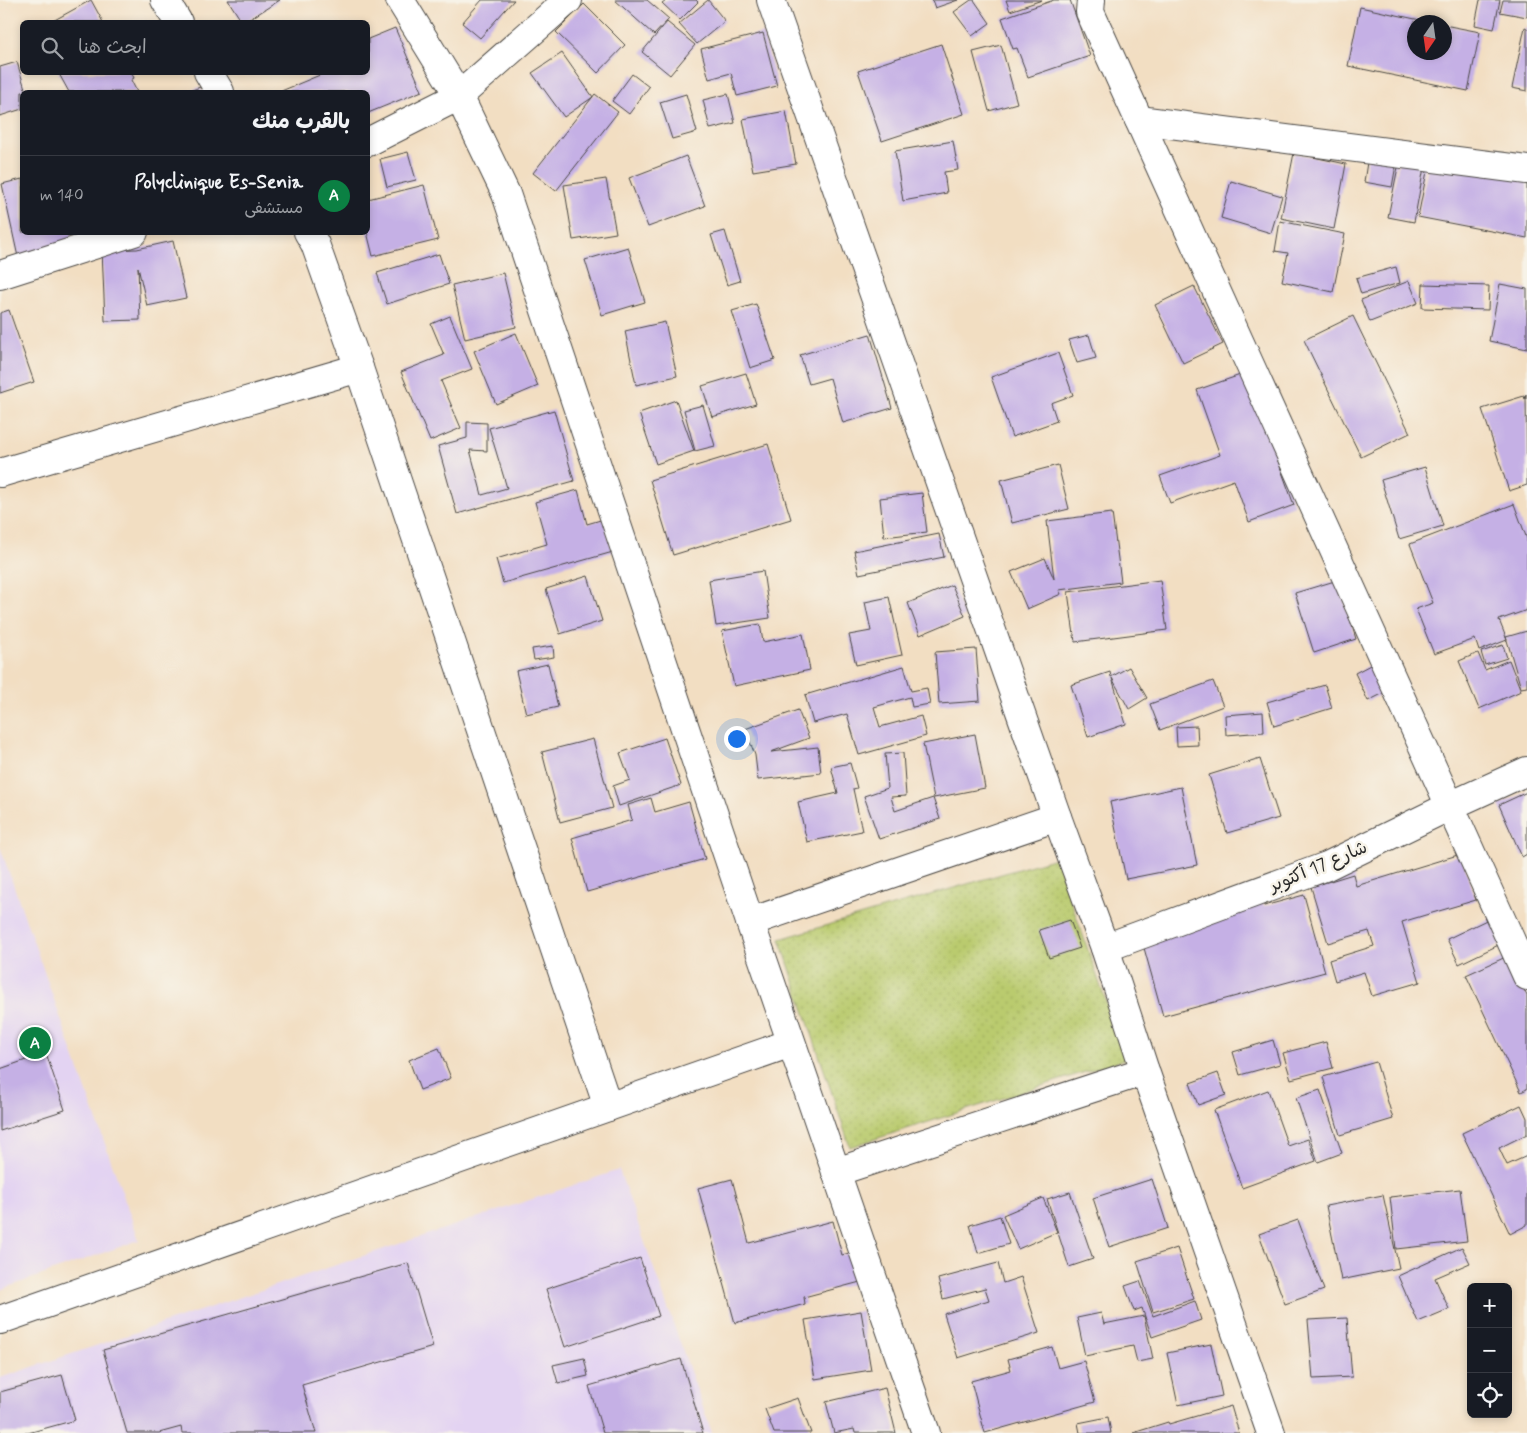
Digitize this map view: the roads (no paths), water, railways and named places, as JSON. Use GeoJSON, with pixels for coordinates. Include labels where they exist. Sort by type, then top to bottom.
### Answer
{"type":"FeatureCollection","features":[{"type":"Feature","properties":{"kind":"street"},"geometry":{"type":"LineString","coordinates":[[164,0],[177,20]]}},
{"type":"Feature","properties":{"kind":"street"},"geometry":{"type":"LineString","coordinates":[[400,0],[459,96],[506,194],[791,1043],[926,1433]]}},
{"type":"Feature","properties":{"kind":"street"},"geometry":{"type":"LineString","coordinates":[[370,141],[459,96],[568,0]]}},
{"type":"Feature","properties":{"kind":"street"},"geometry":{"type":"LineString","coordinates":[[771,0],[1057,817],[1105,948],[1145,1070],[1271,1433]]}},
{"type":"Feature","properties":{"kind":"street"},"geometry":{"type":"LineString","coordinates":[[1092,0],[1090,12],[1527,976]]}},
{"type":"Feature","properties":{"kind":"street"},"geometry":{"type":"LineString","coordinates":[[210,75],[219,90]]}},
{"type":"Feature","properties":{"kind":"street"},"geometry":{"type":"LineString","coordinates":[[1139,120],[1527,170]]}},
{"type":"Feature","properties":{"kind":"street"},"geometry":{"type":"LineString","coordinates":[[0,275],[125,235]]}},
{"type":"Feature","properties":{"kind":"street"},"geometry":{"type":"LineString","coordinates":[[310,235],[315,244],[359,368],[608,1107]]}},
{"type":"Feature","properties":{"kind":"street"},"geometry":{"type":"LineString","coordinates":[[0,474],[359,368]]}},
{"type":"Feature","properties":{"kind":"street","name":"شارع 17 أكتوبر"},"geometry":{"type":"LineString","coordinates":[[1105,948],[1326,866],[1527,771]]}},
{"type":"Feature","properties":{"kind":"street"},"geometry":{"type":"LineString","coordinates":[[750,922],[1057,817]]}},
{"type":"Feature","properties":{"kind":"street"},"geometry":{"type":"LineString","coordinates":[[0,1320],[791,1043]]}},
{"type":"Feature","properties":{"kind":"street"},"geometry":{"type":"LineString","coordinates":[[836,1172],[1145,1070]]}},
{"type":"Feature","properties":{"kind":"place","name":"Polyclinique Es-Senia"},"geometry":{"type":"Point","coordinates":[35,1043]}}]}
